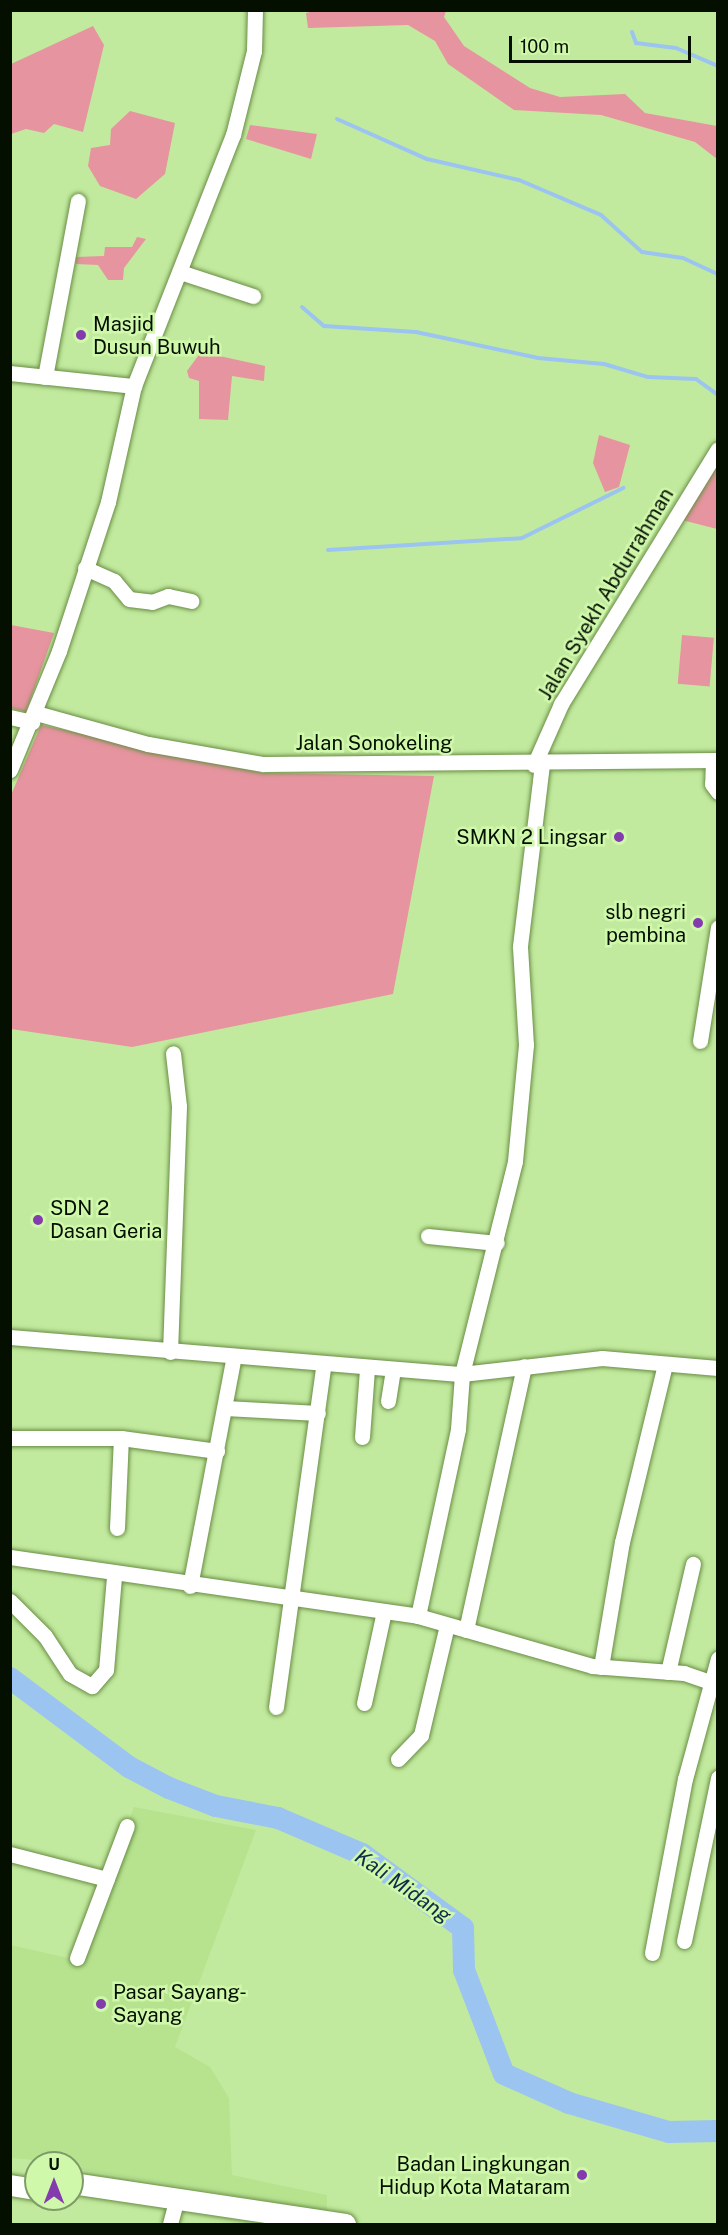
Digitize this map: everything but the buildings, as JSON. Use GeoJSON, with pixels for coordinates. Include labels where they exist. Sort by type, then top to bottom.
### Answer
{"type":"FeatureCollection","features":[{"type":"Feature","properties":{"kind":"highway"},"geometry":{"type":"LineString","coordinates":[[84,2185],[338,2224]]}},
{"type":"Feature","properties":{"kind":"highway"},"geometry":{"type":"LineString","coordinates":[[84,2197],[172,2217],[265,2224]]}},
{"type":"Feature","properties":{"kind":"street"},"geometry":{"type":"LineString","coordinates":[[10,770],[34,718],[108,502],[134,386],[233,135],[255,43],[255,10]]}},
{"type":"Feature","properties":{"kind":"street"},"geometry":{"type":"LineString","coordinates":[[45,377],[78,201]]}},
{"type":"Feature","properties":{"kind":"street"},"geometry":{"type":"LineString","coordinates":[[180,272],[253,296]]}},
{"type":"Feature","properties":{"kind":"street"},"geometry":{"type":"LineString","coordinates":[[10,373],[134,386]]}},
{"type":"Feature","properties":{"kind":"street","name":"Jalan Syekh Abdurrahman"},"geometry":{"type":"LineString","coordinates":[[418,1616],[458,1429],[462,1374],[497,1243],[515,1161],[526,1045],[520,946],[538,765],[561,704],[717,448]]}},
{"type":"Feature","properties":{"kind":"street"},"geometry":{"type":"LineString","coordinates":[[85,568],[114,581],[129,598],[152,602],[168,596],[191,601]]}},
{"type":"Feature","properties":{"kind":"street","name":"Jalan Sonokeling"},"geometry":{"type":"LineString","coordinates":[[10,717],[34,718],[148,744],[263,764],[538,765],[715,760]]}},
{"type":"Feature","properties":{"kind":"street"},"geometry":{"type":"LineString","coordinates":[[715,760],[717,792]]}},
{"type":"Feature","properties":{"kind":"street"},"geometry":{"type":"LineString","coordinates":[[699,1041],[717,927]]}},
{"type":"Feature","properties":{"kind":"street"},"geometry":{"type":"LineString","coordinates":[[170,1352],[179,1106],[173,1053]]}},
{"type":"Feature","properties":{"kind":"street"},"geometry":{"type":"LineString","coordinates":[[428,1236],[497,1243]]}},
{"type":"Feature","properties":{"kind":"street"},"geometry":{"type":"LineString","coordinates":[[10,1337],[234,1356],[323,1367],[393,1371],[462,1374],[602,1358],[717,1368]]}},
{"type":"Feature","properties":{"kind":"street"},"geometry":{"type":"LineString","coordinates":[[190,1586],[234,1356]]}},
{"type":"Feature","properties":{"kind":"street"},"geometry":{"type":"LineString","coordinates":[[601,1667],[622,1542],[665,1364]]}},
{"type":"Feature","properties":{"kind":"street"},"geometry":{"type":"LineString","coordinates":[[466,1630],[524,1366]]}},
{"type":"Feature","properties":{"kind":"street"},"geometry":{"type":"LineString","coordinates":[[276,1707],[323,1367]]}},
{"type":"Feature","properties":{"kind":"street"},"geometry":{"type":"LineString","coordinates":[[362,1437],[367,1369]]}},
{"type":"Feature","properties":{"kind":"street"},"geometry":{"type":"LineString","coordinates":[[388,1401],[393,1371]]}},
{"type":"Feature","properties":{"kind":"street"},"geometry":{"type":"LineString","coordinates":[[225,1408],[318,1413]]}},
{"type":"Feature","properties":{"kind":"street"},"geometry":{"type":"LineString","coordinates":[[10,1438],[121,1438],[217,1451]]}},
{"type":"Feature","properties":{"kind":"street"},"geometry":{"type":"LineString","coordinates":[[117,1528],[121,1438]]}},
{"type":"Feature","properties":{"kind":"street"},"geometry":{"type":"LineString","coordinates":[[10,1557],[190,1586],[418,1616],[601,1667],[668,1672],[715,1683]]}},
{"type":"Feature","properties":{"kind":"street"},"geometry":{"type":"LineString","coordinates":[[668,1672],[693,1564]]}},
{"type":"Feature","properties":{"kind":"street"},"geometry":{"type":"LineString","coordinates":[[10,1601],[45,1636],[70,1674],[92,1686],[106,1670],[114,1575]]}},
{"type":"Feature","properties":{"kind":"street"},"geometry":{"type":"LineString","coordinates":[[364,1703],[384,1611]]}},
{"type":"Feature","properties":{"kind":"street"},"geometry":{"type":"LineString","coordinates":[[398,1759],[421,1735],[447,1625]]}},
{"type":"Feature","properties":{"kind":"street"},"geometry":{"type":"LineString","coordinates":[[652,1953],[685,1779],[715,1683],[717,1658]]}},
{"type":"Feature","properties":{"kind":"street"},"geometry":{"type":"LineString","coordinates":[[684,1941],[717,1778]]}},
{"type":"Feature","properties":{"kind":"street"},"geometry":{"type":"LineString","coordinates":[[77,1958],[127,1826]]}},
{"type":"Feature","properties":{"kind":"street"},"geometry":{"type":"LineString","coordinates":[[10,1854],[106,1879]]}},
{"type":"Feature","properties":{"kind":"shaded area"},"geometry":{"type":"Polygon","coordinates":[[[314,11],[446,11],[444,17],[464,46],[530,88],[560,97],[625,94],[645,113],[717,126],[717,159],[695,142],[601,115],[514,110],[448,64],[435,41],[408,25],[308,28],[306,13],[314,11]]]}},
{"type":"Feature","properties":{"kind":"shaded area"},"geometry":{"type":"Polygon","coordinates":[[[93,26],[104,45],[83,132],[54,124],[44,133],[26,129],[11,134],[11,64],[93,26]]]}},
{"type":"Feature","properties":{"kind":"shaded area"},"geometry":{"type":"Polygon","coordinates":[[[130,111],[175,123],[165,174],[136,199],[100,186],[88,166],[91,148],[110,145],[111,129],[130,111]]]}},
{"type":"Feature","properties":{"kind":"shaded area"},"geometry":{"type":"Polygon","coordinates":[[[250,125],[317,134],[311,159],[246,139],[250,125]]]}},
{"type":"Feature","properties":{"kind":"shaded area"},"geometry":{"type":"Polygon","coordinates":[[[137,237],[146,239],[124,268],[123,280],[108,280],[98,265],[76,264],[76,257],[104,256],[105,247],[132,247],[137,237]]]}},
{"type":"Feature","properties":{"kind":"shaded area"},"geometry":{"type":"Polygon","coordinates":[[[201,352],[265,366],[264,381],[232,376],[228,420],[199,419],[199,381],[189,378],[187,371],[201,352]]]}},
{"type":"Feature","properties":{"kind":"shaded area"},"geometry":{"type":"Polygon","coordinates":[[[599,435],[630,445],[619,487],[605,492],[593,463],[599,435]]]}},
{"type":"Feature","properties":{"kind":"shaded area"},"geometry":{"type":"Polygon","coordinates":[[[717,463],[717,529],[682,520],[717,463]]]}},
{"type":"Feature","properties":{"kind":"shaded area"},"geometry":{"type":"Polygon","coordinates":[[[11,625],[54,633],[26,712],[11,708],[11,625]]]}},
{"type":"Feature","properties":{"kind":"shaded area"},"geometry":{"type":"Polygon","coordinates":[[[682,635],[714,638],[710,687],[678,684],[682,635]]]}},
{"type":"Feature","properties":{"kind":"shaded area"},"geometry":{"type":"Polygon","coordinates":[[[41,725],[262,773],[434,776],[393,994],[132,1047],[11,1029],[11,795],[41,725]]]}},
{"type":"Feature","properties":{"kind":"shaded area","name":"Pasar Sayang- Sayang"},"geometry":{"type":"Polygon","coordinates":[[[134,1807],[256,1830],[175,2047],[210,2067],[229,2098],[232,2175],[327,2195],[327,2211],[84,2170],[84,2151],[24,2151],[24,2159],[11,2158],[10,1945],[77,1960],[134,1807]]]}},
{"type":"Feature","properties":{"kind":"waterway"},"geometry":{"type":"LineString","coordinates":[[632,32],[636,43],[676,48],[718,66]]}},
{"type":"Feature","properties":{"kind":"waterway"},"geometry":{"type":"LineString","coordinates":[[337,119],[427,159],[519,180],[601,215],[642,252],[683,258],[718,274]]}},
{"type":"Feature","properties":{"kind":"waterway"},"geometry":{"type":"LineString","coordinates":[[302,307],[324,326],[416,332],[538,358],[604,364],[648,377],[696,379],[718,395]]}},
{"type":"Feature","properties":{"kind":"waterway"},"geometry":{"type":"LineString","coordinates":[[328,550],[522,538],[623,488]]}},
{"type":"Feature","properties":{"kind":"waterway","name":"Kali Midang"},"geometry":{"type":"LineString","coordinates":[[10,1678],[129,1767],[169,1788],[216,1806],[278,1818],[362,1854],[463,1928],[464,1970],[504,2074],[569,2103],[669,2132],[718,2131]]}},
{"type":"Feature","properties":{"kind":"place","name":"Masjid Dusun Buwuh"},"geometry":{"type":"Point","coordinates":[81,335]}},
{"type":"Feature","properties":{"kind":"place","name":"SMKN 2 Lingsar"},"geometry":{"type":"Point","coordinates":[619,837]}},
{"type":"Feature","properties":{"kind":"place","name":"slb negri pembina"},"geometry":{"type":"Point","coordinates":[698,923]}},
{"type":"Feature","properties":{"kind":"place","name":"SDN 2 Dasan Geria"},"geometry":{"type":"Point","coordinates":[38,1220]}},
{"type":"Feature","properties":{"kind":"place","name":"Pasar Sayang- Sayang"},"geometry":{"type":"Point","coordinates":[101,2004]}},
{"type":"Feature","properties":{"kind":"place","name":"Badan Lingkungan Hidup Kota Mataram"},"geometry":{"type":"Point","coordinates":[582,2175]}}]}
